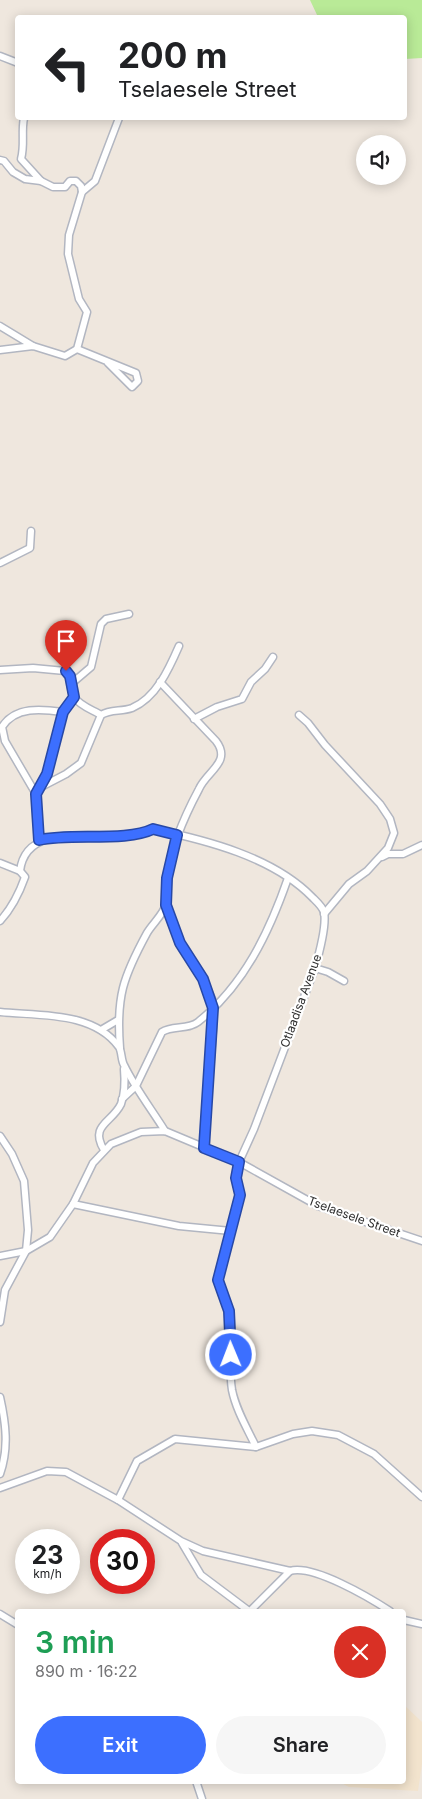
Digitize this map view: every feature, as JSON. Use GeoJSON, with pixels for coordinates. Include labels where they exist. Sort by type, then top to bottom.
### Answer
{"type":"FeatureCollection","features":[{"type":"Feature","properties":{"kind":"street"},"geometry":{"type":"LineString","coordinates":[[0,56],[15,62]]}},
{"type":"Feature","properties":{"kind":"street"},"geometry":{"type":"LineString","coordinates":[[0,326],[33,346],[65,356],[77,349],[87,312],[79,299],[68,254],[69,235],[82,192],[81,186],[76,181],[70,181],[65,187],[53,187],[41,180],[21,159],[24,148],[21,137],[24,120]]}},
{"type":"Feature","properties":{"kind":"street"},"geometry":{"type":"LineString","coordinates":[[82,192],[95,180],[118,120]]}},
{"type":"Feature","properties":{"kind":"street"},"geometry":{"type":"LineString","coordinates":[[0,160],[4,161],[13,172],[25,179],[41,180]]}},
{"type":"Feature","properties":{"kind":"street"},"geometry":{"type":"LineString","coordinates":[[0,350],[33,346]]}},
{"type":"Feature","properties":{"kind":"street"},"geometry":{"type":"LineString","coordinates":[[77,349],[108,363],[119,364],[136,373],[138,381],[132,387],[108,363]]}},
{"type":"Feature","properties":{"kind":"street"},"geometry":{"type":"LineString","coordinates":[[0,563],[30,548],[31,531]]}},
{"type":"Feature","properties":{"kind":"street"},"geometry":{"type":"LineString","coordinates":[[71,684],[91,667],[101,624],[106,619],[129,614]]}},
{"type":"Feature","properties":{"kind":"street"},"geometry":{"type":"LineString","coordinates":[[41,787],[66,774],[81,763],[101,715],[107,711],[132,708],[141,702],[160,682],[179,646]]}},
{"type":"Feature","properties":{"kind":"street"},"geometry":{"type":"LineString","coordinates":[[194,719],[217,707],[242,699],[251,682],[265,669],[272,657]]}},
{"type":"Feature","properties":{"kind":"street"},"geometry":{"type":"LineString","coordinates":[[0,670],[32,668],[60,670],[68,673],[74,697],[86,707],[101,715]]}},
{"type":"Feature","properties":{"kind":"street"},"geometry":{"type":"LineString","coordinates":[[160,682],[220,747],[221,756],[219,762],[200,785],[177,835],[167,878],[166,905],[180,943],[203,979],[213,1008],[204,1148]]}},
{"type":"Feature","properties":{"kind":"street"},"geometry":{"type":"LineString","coordinates":[[36,794],[41,787],[49,766],[63,712],[74,697]]}},
{"type":"Feature","properties":{"kind":"street"},"geometry":{"type":"LineString","coordinates":[[39,840],[36,794],[5,741],[2,727],[13,716],[34,709],[63,712]]}},
{"type":"Feature","properties":{"kind":"street"},"geometry":{"type":"LineString","coordinates":[[299,715],[308,723],[340,763],[354,775],[390,819],[394,833],[392,840],[380,857],[349,884],[324,914]]}},
{"type":"Feature","properties":{"kind":"street"},"geometry":{"type":"LineString","coordinates":[[20,870],[25,856],[39,840],[60,837],[130,835],[145,833],[153,829],[237,853],[288,878],[303,888],[322,908],[324,914]]}},
{"type":"Feature","properties":{"kind":"street"},"geometry":{"type":"LineString","coordinates":[[380,857],[388,854],[403,854],[422,845]]}},
{"type":"Feature","properties":{"kind":"street"},"geometry":{"type":"LineString","coordinates":[[0,863],[20,870],[25,878],[10,910],[0,920]]}},
{"type":"Feature","properties":{"kind":"street"},"geometry":{"type":"LineString","coordinates":[[122,1099],[136,1086],[162,1032],[197,1023],[230,992],[257,952],[269,929],[288,878]]}},
{"type":"Feature","properties":{"kind":"street"},"geometry":{"type":"LineString","coordinates":[[104,1150],[99,1142],[98,1134],[120,1105],[125,1075],[120,1048],[118,1020],[120,993],[132,962],[149,930],[166,905]]}},
{"type":"Feature","properties":{"kind":"street","name":"Otlaadisa Avenue"},"geometry":{"type":"LineString","coordinates":[[256,1447],[232,1389],[229,1311],[218,1280],[240,1195],[236,1178],[239,1162],[258,1120],[315,968],[321,942],[324,914]]}},
{"type":"Feature","properties":{"kind":"street"},"geometry":{"type":"LineString","coordinates":[[315,968],[344,980]]}},
{"type":"Feature","properties":{"kind":"street"},"geometry":{"type":"LineString","coordinates":[[0,1012],[64,1018],[84,1022],[101,1030],[120,1048]]}},
{"type":"Feature","properties":{"kind":"street"},"geometry":{"type":"LineString","coordinates":[[101,1030],[118,1020]]}},
{"type":"Feature","properties":{"kind":"street"},"geometry":{"type":"LineString","coordinates":[[123,1064],[165,1131]]}},
{"type":"Feature","properties":{"kind":"street","name":"Tselaesele Street"},"geometry":{"type":"LineString","coordinates":[[0,1256],[26,1251],[50,1237],[73,1204],[83,1180],[104,1150],[125,1138],[141,1132],[165,1131],[239,1162],[318,1206],[422,1241]]}},
{"type":"Feature","properties":{"kind":"street"},"geometry":{"type":"LineString","coordinates":[[0,1136],[12,1154],[24,1181],[28,1230],[26,1251],[5,1290],[0,1322]]}},
{"type":"Feature","properties":{"kind":"street"},"geometry":{"type":"LineString","coordinates":[[73,1204],[179,1226],[231,1231]]}},
{"type":"Feature","properties":{"kind":"street"},"geometry":{"type":"LineString","coordinates":[[0,1397],[7,1433],[5,1455],[0,1474]]}},
{"type":"Feature","properties":{"kind":"street"},"geometry":{"type":"LineString","coordinates":[[118,1500],[136,1461],[170,1441],[182,1438],[256,1447],[303,1432],[326,1432],[338,1435],[374,1454],[422,1497]]}},
{"type":"Feature","properties":{"kind":"street"},"geometry":{"type":"LineString","coordinates":[[0,1488],[36,1474],[57,1470],[71,1474],[118,1500],[181,1542],[203,1551],[290,1572]]}},
{"type":"Feature","properties":{"kind":"street"},"geometry":{"type":"LineString","coordinates":[[181,1542],[201,1575],[246,1609]]}},
{"type":"Feature","properties":{"kind":"street"},"geometry":{"type":"LineString","coordinates":[[251,1609],[290,1572],[298,1569],[335,1580],[369,1597],[387,1609]]}},
{"type":"Feature","properties":{"kind":"street"},"geometry":{"type":"LineString","coordinates":[[0,1614],[15,1623]]}},
{"type":"Feature","properties":{"kind":"street"},"geometry":{"type":"LineString","coordinates":[[406,1620],[422,1624]]}},
{"type":"Feature","properties":{"kind":"street"},"geometry":{"type":"LineString","coordinates":[[197,1784],[202,1799]]}},
{"type":"Feature","properties":{"kind":"shaded area"},"geometry":{"type":"Polygon","coordinates":[[[406,1707],[422,1722],[422,1764],[418,1791],[349,1787],[343,1784],[406,1784],[406,1707]]]}},
{"type":"Feature","properties":{"kind":"green space"},"geometry":{"type":"Polygon","coordinates":[[[310,0],[422,0],[422,58],[407,59],[407,15],[317,15],[310,0]]]}},
{"type":"Feature","properties":{"kind":"route"},"geometry":{"type":"LineString","coordinates":[[66,671],[70,676],[74,697],[63,712],[47,774],[36,794],[39,840],[52,837],[130,835],[145,833],[153,829],[177,835],[167,878],[166,905],[180,943],[203,979],[212,999],[213,1008],[214,1028],[204,1148],[239,1162],[236,1178],[240,1195],[218,1280],[229,1311],[231,1355]]}}]}
